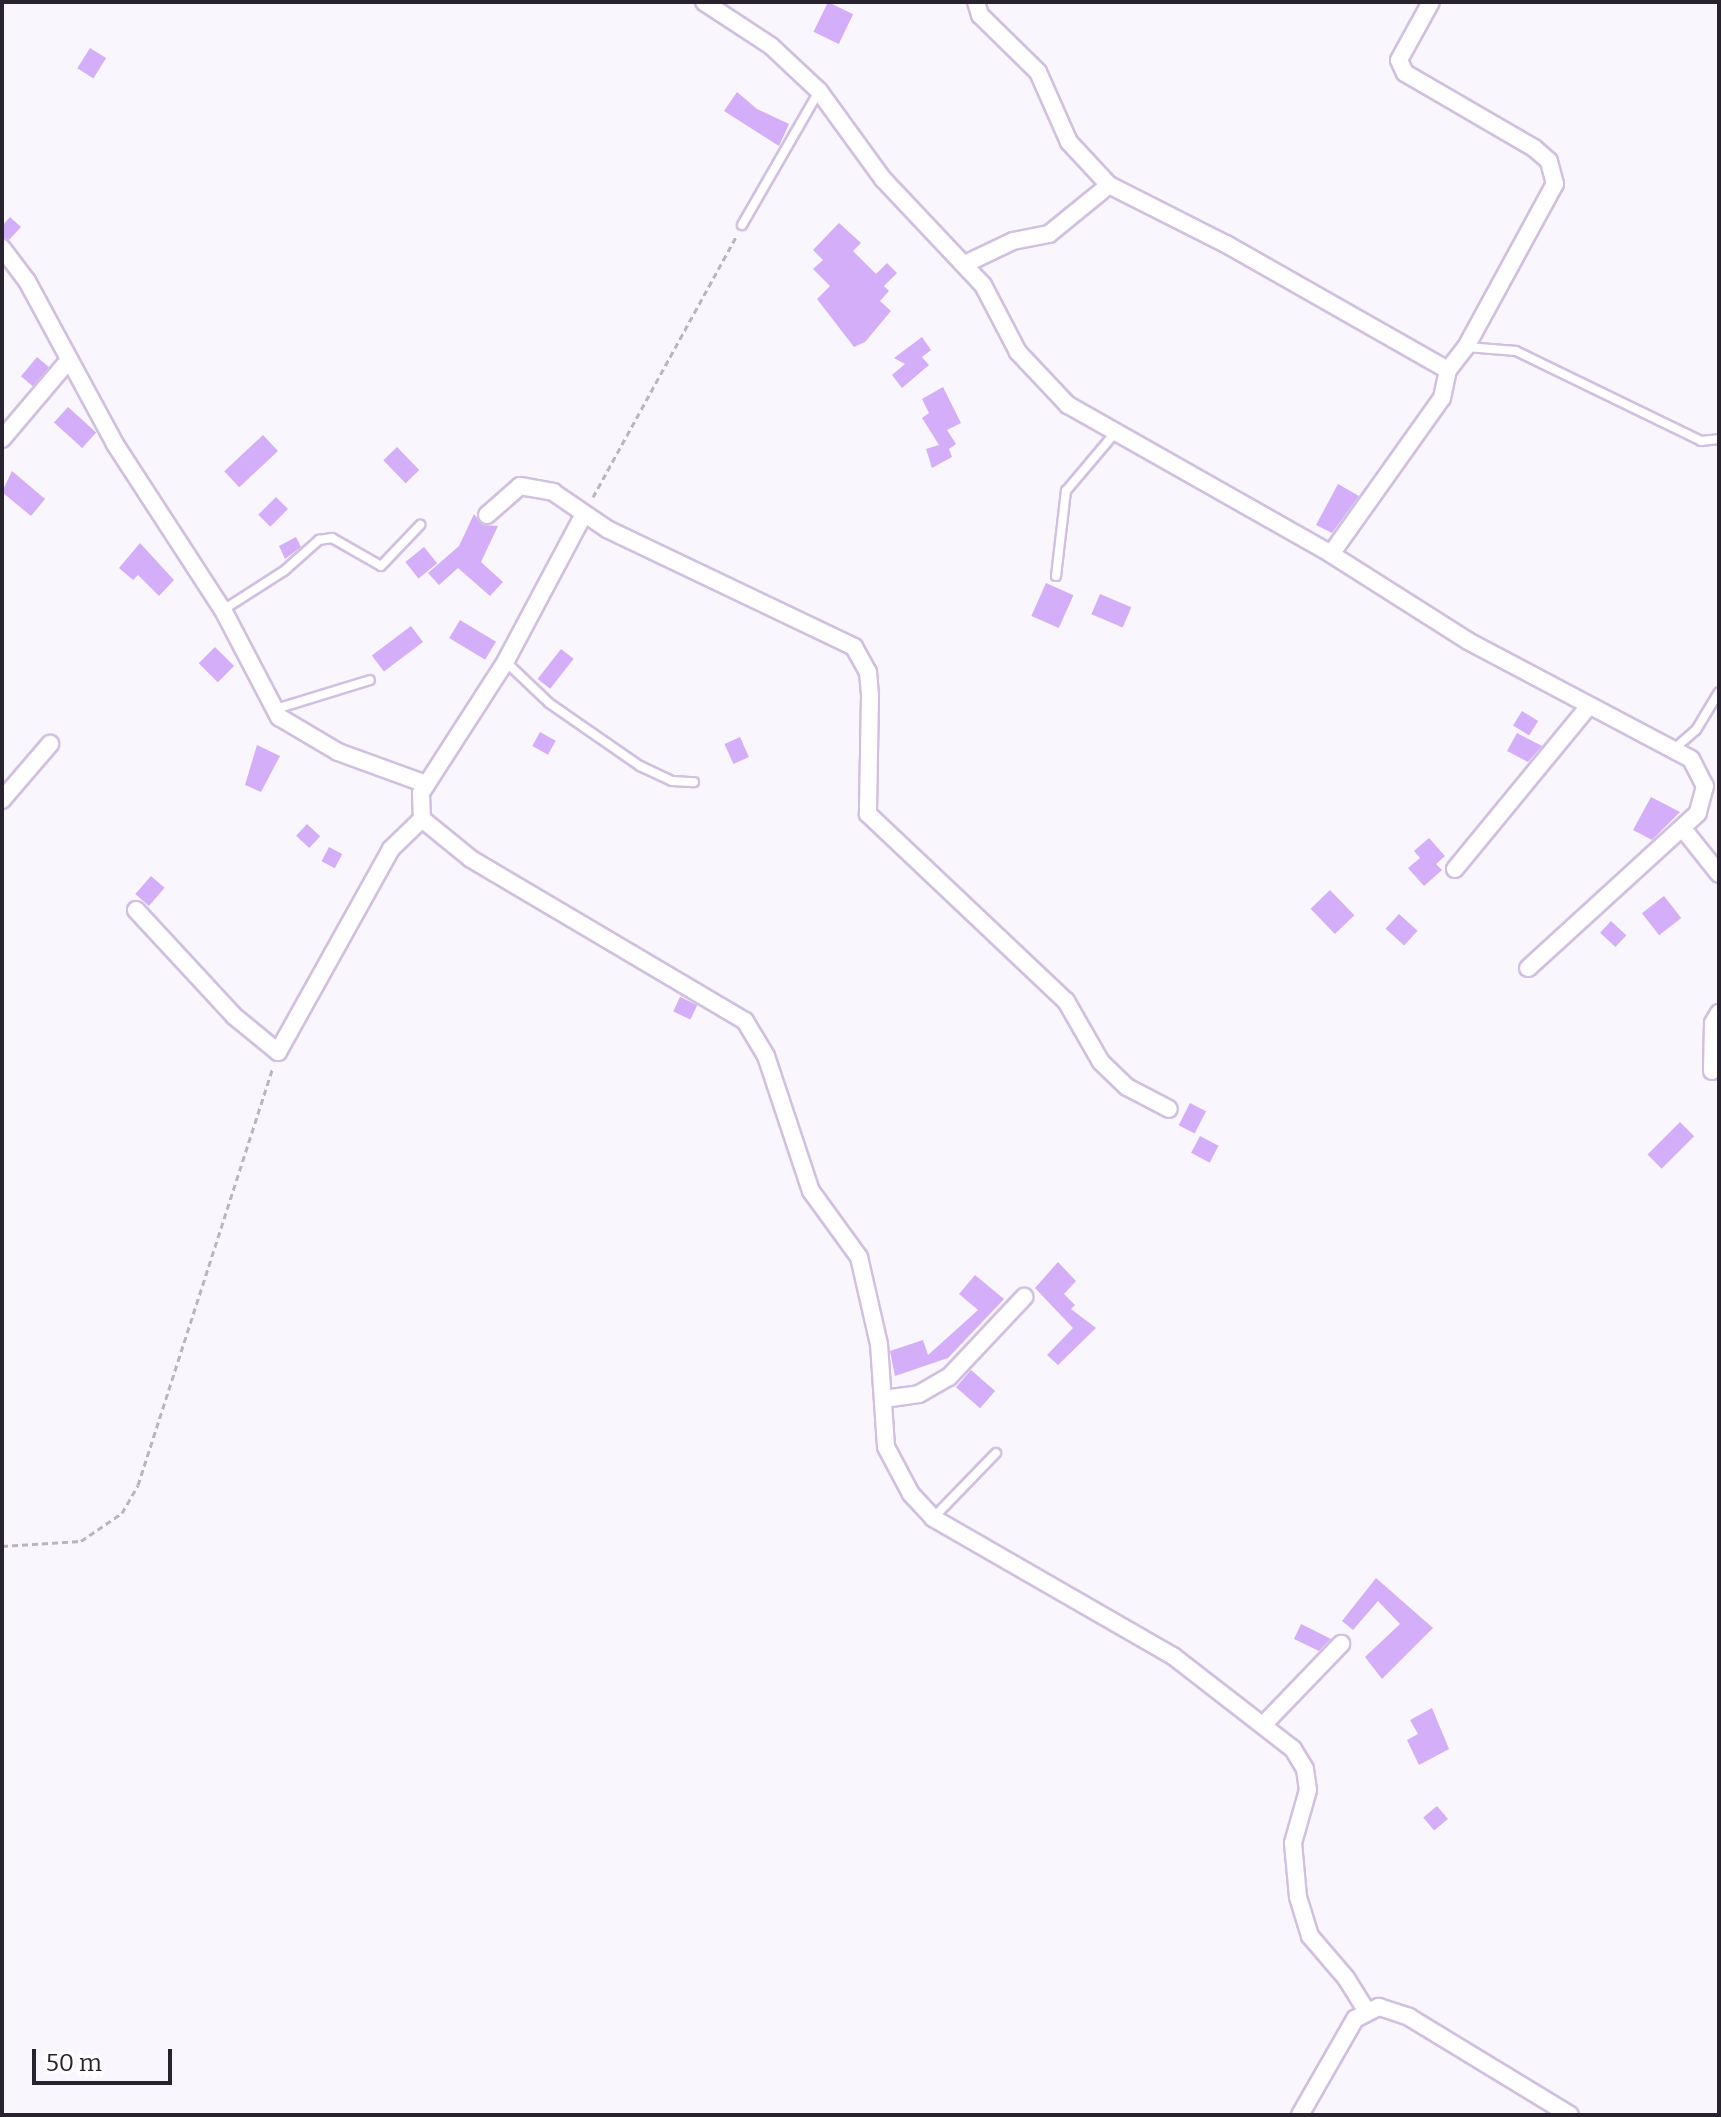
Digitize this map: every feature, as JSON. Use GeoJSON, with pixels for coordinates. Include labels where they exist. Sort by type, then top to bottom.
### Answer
{"type":"FeatureCollection","features":[{"type":"Feature","properties":{"kind":"street"},"geometry":{"type":"LineString","coordinates":[[704,2],[771,46],[819,91],[883,179],[965,264],[1036,376],[1068,405],[1331,554],[1468,641],[1691,759],[1705,786],[1706,798],[1684,830],[1528,968]]}},
{"type":"Feature","properties":{"kind":"street"},"geometry":{"type":"LineString","coordinates":[[976,2],[980,15],[1038,72],[1069,142],[1109,185],[1226,244],[1448,370]]}},
{"type":"Feature","properties":{"kind":"street"},"geometry":{"type":"LineString","coordinates":[[1331,554],[1442,398],[1448,370],[1466,347],[1555,184],[1556,173],[1534,148],[1405,73],[1399,60],[1431,2]]}},
{"type":"Feature","properties":{"kind":"street"},"geometry":{"type":"LineString","coordinates":[[965,264],[1013,241],[1049,234],[1109,185]]}},
{"type":"Feature","properties":{"kind":"street"},"geometry":{"type":"LineString","coordinates":[[3,251],[115,444],[223,610],[276,709],[308,738],[426,784]]}},
{"type":"Feature","properties":{"kind":"street"},"geometry":{"type":"LineString","coordinates":[[2,439],[69,360]]}},
{"type":"Feature","properties":{"kind":"street"},"geometry":{"type":"LineString","coordinates":[[487,515],[512,491],[529,485],[553,492],[584,514],[854,647],[868,672],[868,814],[1066,1001],[1101,1062],[1127,1087],[1169,1109]]}},
{"type":"Feature","properties":{"kind":"street"},"geometry":{"type":"LineString","coordinates":[[584,514],[506,661],[426,784],[419,802],[422,819],[471,859],[745,1021],[766,1056],[811,1191],[859,1257],[879,1344],[886,1447],[911,1494],[933,1518],[1173,1656],[1265,1723],[1293,1749],[1305,1769],[1308,1790],[1293,1843],[1298,1897],[1310,1936],[1366,2010]]}},
{"type":"Feature","properties":{"kind":"street"},"geometry":{"type":"LineString","coordinates":[[1455,869],[1588,707]]}},
{"type":"Feature","properties":{"kind":"street"},"geometry":{"type":"LineString","coordinates":[[2,800],[50,744]]}},
{"type":"Feature","properties":{"kind":"street"},"geometry":{"type":"LineString","coordinates":[[136,910],[234,1016],[278,1052],[391,849],[422,819]]}},
{"type":"Feature","properties":{"kind":"street"},"geometry":{"type":"LineString","coordinates":[[1684,830],[1719,874]]}},
{"type":"Feature","properties":{"kind":"street"},"geometry":{"type":"LineString","coordinates":[[1712,1071],[1713,1023],[1719,1013]]}},
{"type":"Feature","properties":{"kind":"street"},"geometry":{"type":"LineString","coordinates":[[884,1399],[919,1394],[949,1377],[1024,1297]]}},
{"type":"Feature","properties":{"kind":"street"},"geometry":{"type":"LineString","coordinates":[[1265,1723],[1341,1644]]}},
{"type":"Feature","properties":{"kind":"street"},"geometry":{"type":"LineString","coordinates":[[1300,2115],[1346,2031],[1366,2010],[1379,2007],[1409,2017],[1570,2115]]}},
{"type":"Feature","properties":{"kind":"lane"},"geometry":{"type":"LineString","coordinates":[[742,225],[819,91]]}},
{"type":"Feature","properties":{"kind":"lane"},"geometry":{"type":"LineString","coordinates":[[1466,347],[1516,351],[1701,441],[1719,439]]}},
{"type":"Feature","properties":{"kind":"lane"},"geometry":{"type":"LineString","coordinates":[[1056,576],[1066,491],[1115,433]]}},
{"type":"Feature","properties":{"kind":"lane"},"geometry":{"type":"LineString","coordinates":[[223,610],[284,571],[319,540],[332,538],[381,566],[420,525]]}},
{"type":"Feature","properties":{"kind":"lane"},"geometry":{"type":"LineString","coordinates":[[506,661],[549,703],[640,766],[672,781],[694,782]]}},
{"type":"Feature","properties":{"kind":"lane"},"geometry":{"type":"LineString","coordinates":[[276,709],[370,680]]}},
{"type":"Feature","properties":{"kind":"lane"},"geometry":{"type":"LineString","coordinates":[[1674,750],[1696,730],[1719,692]]}},
{"type":"Feature","properties":{"kind":"lane"},"geometry":{"type":"LineString","coordinates":[[933,1518],[996,1453]]}},
{"type":"Feature","properties":{"kind":"path"},"geometry":{"type":"LineString","coordinates":[[584,514],[742,225]]}},
{"type":"Feature","properties":{"kind":"path"},"geometry":{"type":"LineString","coordinates":[[2,1546],[81,1541],[122,1513],[138,1485],[278,1052]]}},
{"type":"Feature","properties":{"kind":"building"},"geometry":{"type":"Polygon","coordinates":[[[828,2],[853,14],[839,44],[814,32],[828,2]]]}},
{"type":"Feature","properties":{"kind":"building"},"geometry":{"type":"Polygon","coordinates":[[[90,48],[106,58],[93,78],[77,68],[90,48]]]}},
{"type":"Feature","properties":{"kind":"building"},"geometry":{"type":"Polygon","coordinates":[[[737,92],[757,109],[789,124],[779,146],[724,111],[737,92]]]}},
{"type":"Feature","properties":{"kind":"building"},"geometry":{"type":"Polygon","coordinates":[[[10,217],[21,227],[9,240],[2,237],[2,226],[10,217]]]}},
{"type":"Feature","properties":{"kind":"building"},"geometry":{"type":"Polygon","coordinates":[[[839,223],[861,243],[853,251],[876,274],[887,263],[897,273],[884,286],[889,291],[880,301],[891,311],[865,342],[854,347],[817,299],[830,286],[813,269],[823,260],[813,250],[839,223]]]}},
{"type":"Feature","properties":{"kind":"building"},"geometry":{"type":"Polygon","coordinates":[[[922,337],[931,350],[922,357],[929,365],[902,388],[892,375],[905,364],[894,358],[922,337]]]}},
{"type":"Feature","properties":{"kind":"building"},"geometry":{"type":"Polygon","coordinates":[[[37,357],[49,367],[33,386],[21,376],[37,357]]]}},
{"type":"Feature","properties":{"kind":"building"},"geometry":{"type":"Polygon","coordinates":[[[943,387],[961,423],[947,430],[956,444],[949,449],[952,457],[932,468],[926,449],[939,445],[922,418],[929,413],[922,399],[943,387]]]}},
{"type":"Feature","properties":{"kind":"building"},"geometry":{"type":"Polygon","coordinates":[[[68,407],[96,432],[82,448],[54,423],[68,407]]]}},
{"type":"Feature","properties":{"kind":"building"},"geometry":{"type":"Polygon","coordinates":[[[263,435],[278,451],[239,487],[224,471],[263,435]]]}},
{"type":"Feature","properties":{"kind":"building"},"geometry":{"type":"Polygon","coordinates":[[[397,447],[419,470],[406,483],[383,460],[397,447]]]}},
{"type":"Feature","properties":{"kind":"building"},"geometry":{"type":"Polygon","coordinates":[[[12,471],[45,499],[31,516],[2,492],[12,471]]]}},
{"type":"Feature","properties":{"kind":"building"},"geometry":{"type":"Polygon","coordinates":[[[1338,484],[1359,496],[1332,533],[1316,525],[1338,484]]]}},
{"type":"Feature","properties":{"kind":"building"},"geometry":{"type":"Polygon","coordinates":[[[276,497],[288,509],[270,527],[258,515],[276,497]]]}},
{"type":"Feature","properties":{"kind":"building"},"geometry":{"type":"Polygon","coordinates":[[[474,514],[483,525],[498,526],[481,562],[503,582],[490,596],[458,568],[439,585],[428,573],[459,546],[474,514]]]}},
{"type":"Feature","properties":{"kind":"building"},"geometry":{"type":"Polygon","coordinates":[[[296,537],[301,547],[285,559],[279,546],[296,537]]]}},
{"type":"Feature","properties":{"kind":"building"},"geometry":{"type":"Polygon","coordinates":[[[140,543],[174,580],[159,596],[138,575],[133,580],[119,568],[140,543]]]}},
{"type":"Feature","properties":{"kind":"building"},"geometry":{"type":"Polygon","coordinates":[[[424,547],[437,563],[419,578],[405,562],[424,547]]]}},
{"type":"Feature","properties":{"kind":"building"},"geometry":{"type":"Polygon","coordinates":[[[1046,583],[1073,595],[1059,628],[1031,616],[1046,583]]]}},
{"type":"Feature","properties":{"kind":"building"},"geometry":{"type":"Polygon","coordinates":[[[1100,594],[1131,607],[1123,628],[1091,614],[1100,594]]]}},
{"type":"Feature","properties":{"kind":"building"},"geometry":{"type":"Polygon","coordinates":[[[460,620],[496,642],[485,660],[449,638],[460,620]]]}},
{"type":"Feature","properties":{"kind":"building"},"geometry":{"type":"Polygon","coordinates":[[[411,626],[423,642],[384,671],[372,655],[411,626]]]}},
{"type":"Feature","properties":{"kind":"building"},"geometry":{"type":"Polygon","coordinates":[[[215,647],[234,666],[218,682],[199,663],[215,647]]]}},
{"type":"Feature","properties":{"kind":"building"},"geometry":{"type":"Polygon","coordinates":[[[561,649],[574,659],[550,689],[538,679],[561,649]]]}},
{"type":"Feature","properties":{"kind":"building"},"geometry":{"type":"Polygon","coordinates":[[[1522,711],[1538,721],[1529,735],[1513,725],[1522,711]]]}},
{"type":"Feature","properties":{"kind":"building"},"geometry":{"type":"Polygon","coordinates":[[[540,732],[556,741],[548,755],[532,746],[540,732]]]}},
{"type":"Feature","properties":{"kind":"building"},"geometry":{"type":"Polygon","coordinates":[[[1517,733],[1542,746],[1528,762],[1507,751],[1517,733]]]}},
{"type":"Feature","properties":{"kind":"building"},"geometry":{"type":"Polygon","coordinates":[[[740,737],[749,757],[733,764],[724,744],[740,737]]]}},
{"type":"Feature","properties":{"kind":"building"},"geometry":{"type":"Polygon","coordinates":[[[257,745],[280,756],[261,792],[245,785],[257,745]]]}},
{"type":"Feature","properties":{"kind":"building"},"geometry":{"type":"Polygon","coordinates":[[[1651,797],[1680,812],[1652,840],[1633,830],[1651,797]]]}},
{"type":"Feature","properties":{"kind":"building"},"geometry":{"type":"Polygon","coordinates":[[[307,824],[320,836],[309,848],[296,836],[307,824]]]}},
{"type":"Feature","properties":{"kind":"building"},"geometry":{"type":"Polygon","coordinates":[[[1429,838],[1445,856],[1436,864],[1442,870],[1424,886],[1408,868],[1420,858],[1414,851],[1429,838]]]}},
{"type":"Feature","properties":{"kind":"building"},"geometry":{"type":"Polygon","coordinates":[[[329,847],[342,854],[335,868],[321,861],[329,847]]]}},
{"type":"Feature","properties":{"kind":"building"},"geometry":{"type":"Polygon","coordinates":[[[151,876],[165,888],[149,906],[135,894],[151,876]]]}},
{"type":"Feature","properties":{"kind":"building"},"geometry":{"type":"Polygon","coordinates":[[[1330,890],[1354,915],[1335,934],[1311,909],[1330,890]]]}},
{"type":"Feature","properties":{"kind":"building"},"geometry":{"type":"Polygon","coordinates":[[[1664,896],[1681,918],[1659,935],[1642,913],[1664,896]]]}},
{"type":"Feature","properties":{"kind":"building"},"geometry":{"type":"Polygon","coordinates":[[[1399,914],[1418,931],[1404,946],[1386,929],[1399,914]]]}},
{"type":"Feature","properties":{"kind":"building"},"geometry":{"type":"Polygon","coordinates":[[[1611,921],[1626,935],[1615,947],[1600,933],[1611,921]]]}},
{"type":"Feature","properties":{"kind":"building"},"geometry":{"type":"Polygon","coordinates":[[[680,997],[697,1005],[690,1020],[673,1012],[680,997]]]}},
{"type":"Feature","properties":{"kind":"building"},"geometry":{"type":"Polygon","coordinates":[[[1190,1103],[1206,1111],[1195,1133],[1179,1125],[1190,1103]]]}},
{"type":"Feature","properties":{"kind":"building"},"geometry":{"type":"Polygon","coordinates":[[[1680,1122],[1694,1136],[1662,1169],[1647,1155],[1680,1122]]]}},
{"type":"Feature","properties":{"kind":"building"},"geometry":{"type":"Polygon","coordinates":[[[1200,1136],[1219,1146],[1210,1163],[1191,1153],[1200,1136]]]}},
{"type":"Feature","properties":{"kind":"building"},"geometry":{"type":"Polygon","coordinates":[[[1058,1262],[1076,1281],[1064,1294],[1075,1305],[1071,1309],[1096,1328],[1058,1365],[1047,1355],[1073,1328],[1035,1288],[1058,1262]]]}},
{"type":"Feature","properties":{"kind":"building"},"geometry":{"type":"Polygon","coordinates":[[[975,1275],[1004,1299],[948,1358],[895,1376],[890,1351],[923,1340],[928,1355],[978,1310],[959,1294],[975,1275]]]}},
{"type":"Feature","properties":{"kind":"building"},"geometry":{"type":"Polygon","coordinates":[[[971,1370],[995,1391],[980,1408],[956,1387],[971,1370]]]}},
{"type":"Feature","properties":{"kind":"building"},"geometry":{"type":"Polygon","coordinates":[[[1376,1578],[1433,1628],[1382,1679],[1365,1657],[1400,1624],[1378,1601],[1353,1630],[1342,1621],[1376,1578]]]}},
{"type":"Feature","properties":{"kind":"building"},"geometry":{"type":"Polygon","coordinates":[[[1301,1624],[1331,1639],[1319,1651],[1294,1639],[1301,1624]]]}},
{"type":"Feature","properties":{"kind":"building"},"geometry":{"type":"Polygon","coordinates":[[[1432,1708],[1449,1749],[1419,1765],[1407,1740],[1418,1734],[1410,1720],[1432,1708]]]}},
{"type":"Feature","properties":{"kind":"building"},"geometry":{"type":"Polygon","coordinates":[[[1437,1806],[1448,1819],[1434,1831],[1423,1818],[1437,1806]]]}}]}
